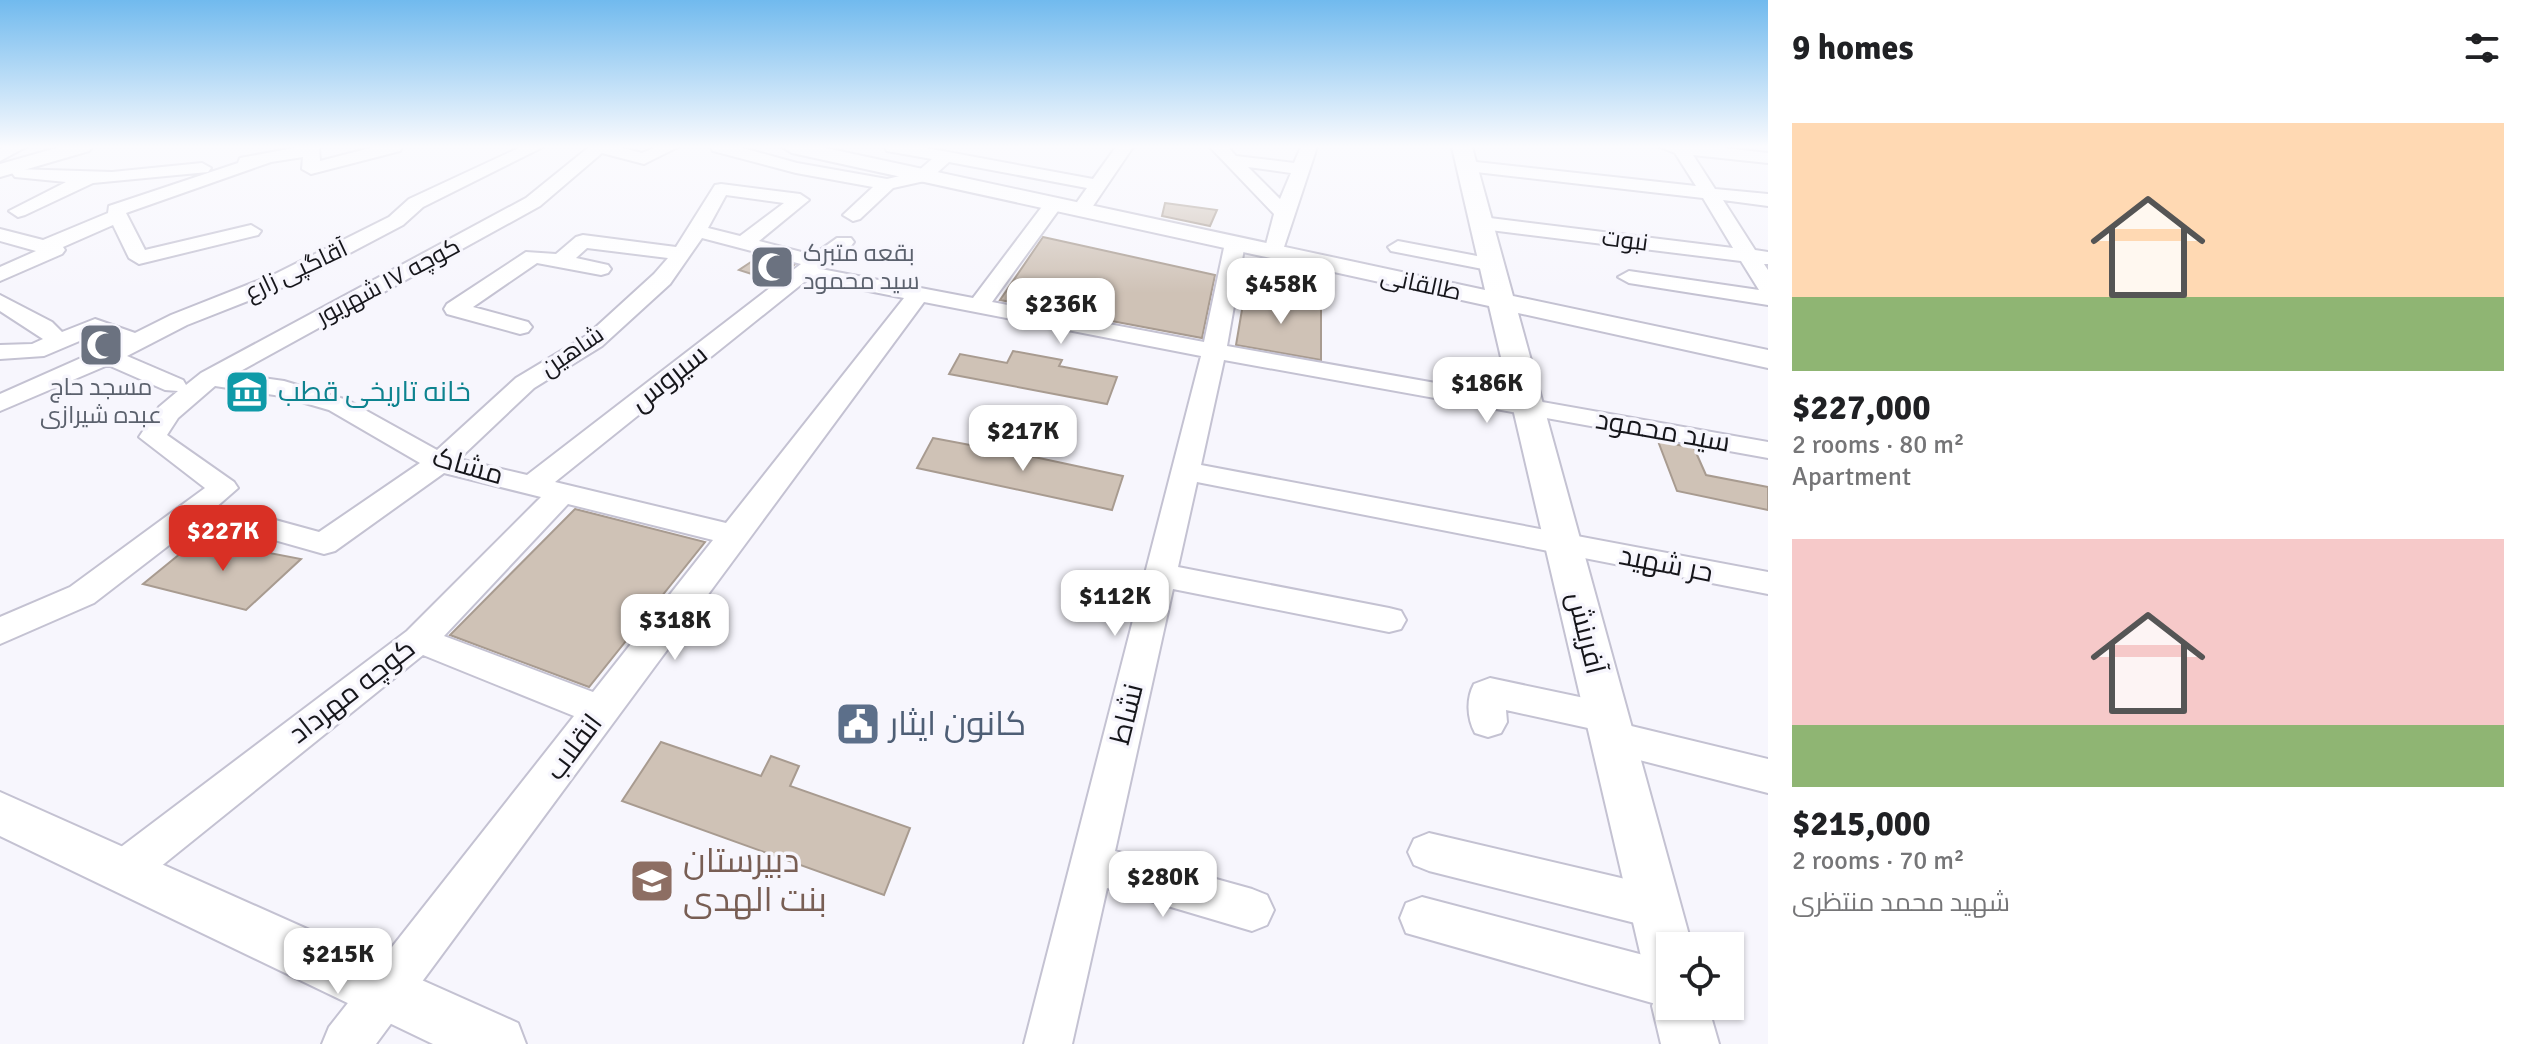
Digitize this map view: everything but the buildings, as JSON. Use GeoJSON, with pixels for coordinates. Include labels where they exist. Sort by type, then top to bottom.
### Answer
{"type":"FeatureCollection","features":[{"type":"Feature","properties":{"kind":"main road","name":"طالقانی"},"geometry":{"type":"LineString","coordinates":[[1015,196],[1274,252],[1498,284],[1768,359]]}},
{"type":"Feature","properties":{"kind":"main road","name":"آفرینش"},"geometry":{"type":"LineString","coordinates":[[1475,196],[1661,932]]}},
{"type":"Feature","properties":{"kind":"main road"},"geometry":{"type":"LineString","coordinates":[[0,813],[497,1044]]}},
{"type":"Feature","properties":{"kind":"main road"},"geometry":{"type":"LineString","coordinates":[[1684,1020],[1690,1044]]}},
{"type":"Feature","properties":{"kind":"street"},"geometry":{"type":"LineString","coordinates":[[18,211],[52,196]]}},
{"type":"Feature","properties":{"kind":"street"},"geometry":{"type":"LineString","coordinates":[[162,196],[116,210],[139,258],[251,231]]}},
{"type":"Feature","properties":{"kind":"street","name":"آقاگپی زارع"},"geometry":{"type":"LineString","coordinates":[[0,403],[108,356],[179,320],[283,279],[396,221],[416,203],[431,196]]}},
{"type":"Feature","properties":{"kind":"street","name":"کوچه ۱۷ شهریور"},"geometry":{"type":"LineString","coordinates":[[173,529],[224,488],[152,437],[168,413],[210,378],[541,196]]}},
{"type":"Feature","properties":{"kind":"street","name":"شاهین"},"geometry":{"type":"LineString","coordinates":[[173,529],[246,522],[324,544],[439,463],[525,383],[594,341],[662,279],[682,254],[717,196]]}},
{"type":"Feature","properties":{"kind":"street"},"geometry":{"type":"LineString","coordinates":[[743,243],[800,200],[769,196]]}},
{"type":"Feature","properties":{"kind":"street"},"geometry":{"type":"LineString","coordinates":[[853,215],[874,196]]}},
{"type":"Feature","properties":{"kind":"street"},"geometry":{"type":"LineString","coordinates":[[1081,210],[1091,196]]}},
{"type":"Feature","properties":{"kind":"street"},"geometry":{"type":"LineString","coordinates":[[1267,196],[1284,213]]}},
{"type":"Feature","properties":{"kind":"street"},"geometry":{"type":"LineString","coordinates":[[1274,252],[1291,196]]}},
{"type":"Feature","properties":{"kind":"street"},"geometry":{"type":"LineString","coordinates":[[1711,196],[1758,257],[1768,287]]}},
{"type":"Feature","properties":{"kind":"street"},"geometry":{"type":"LineString","coordinates":[[1732,196],[1768,200]]}},
{"type":"Feature","properties":{"kind":"street"},"geometry":{"type":"LineString","coordinates":[[977,307],[1054,204]]}},
{"type":"Feature","properties":{"kind":"street"},"geometry":{"type":"LineString","coordinates":[[45,247],[118,216]]}},
{"type":"Feature","properties":{"kind":"street","name":"نبوت"},"geometry":{"type":"LineString","coordinates":[[1482,223],[1758,257]]}},
{"type":"Feature","properties":{"kind":"street","name":"سید محمود"},"geometry":{"type":"LineString","coordinates":[[694,230],[743,243],[810,267],[917,296],[1768,450]]}},
{"type":"Feature","properties":{"kind":"street"},"geometry":{"type":"LineString","coordinates":[[0,235],[55,250],[0,275]]}},
{"type":"Feature","properties":{"kind":"street"},"geometry":{"type":"LineString","coordinates":[[560,261],[583,241],[682,254]]}},
{"type":"Feature","properties":{"kind":"street","name":"سیروس"},"geometry":{"type":"LineString","coordinates":[[548,488],[810,267],[844,242]]}},
{"type":"Feature","properties":{"kind":"street","name":"نشاط"},"geometry":{"type":"LineString","coordinates":[[1048,1044],[1186,471],[1235,243]]}},
{"type":"Feature","properties":{"kind":"street"},"geometry":{"type":"LineString","coordinates":[[1398,247],[1498,284]]}},
{"type":"Feature","properties":{"kind":"street"},"geometry":{"type":"LineString","coordinates":[[520,327],[455,309],[533,256],[601,269]]}},
{"type":"Feature","properties":{"kind":"street"},"geometry":{"type":"LineString","coordinates":[[1629,277],[1768,298]]}},
{"type":"Feature","properties":{"kind":"street","name":"انقلاب"},"geometry":{"type":"LineString","coordinates":[[346,1044],[917,296]]}},
{"type":"Feature","properties":{"kind":"street"},"geometry":{"type":"LineString","coordinates":[[0,302],[44,327],[58,341]]}},
{"type":"Feature","properties":{"kind":"street"},"geometry":{"type":"LineString","coordinates":[[179,320],[217,331]]}},
{"type":"Feature","properties":{"kind":"street"},"geometry":{"type":"LineString","coordinates":[[0,352],[36,351],[95,326],[138,342]]}},
{"type":"Feature","properties":{"kind":"street"},"geometry":{"type":"LineString","coordinates":[[108,356],[174,385]]}},
{"type":"Feature","properties":{"kind":"street","name":"مشاک"},"geometry":{"type":"LineString","coordinates":[[210,378],[284,389],[338,405],[439,463],[734,535]]}},
{"type":"Feature","properties":{"kind":"street","name":"حر شهید"},"geometry":{"type":"LineString","coordinates":[[1186,471],[1768,583]]}},
{"type":"Feature","properties":{"kind":"street","name":"کوچه مهرداد"},"geometry":{"type":"LineString","coordinates":[[124,870],[419,640],[548,488]]}},
{"type":"Feature","properties":{"kind":"street"},"geometry":{"type":"LineString","coordinates":[[0,631],[82,595],[173,529]]}},
{"type":"Feature","properties":{"kind":"street"},"geometry":{"type":"LineString","coordinates":[[1161,575],[1389,620]]}},
{"type":"Feature","properties":{"kind":"street"},"geometry":{"type":"LineString","coordinates":[[419,640],[602,711]]}},
{"type":"Feature","properties":{"kind":"street"},"geometry":{"type":"LineString","coordinates":[[1488,722],[1487,694],[1490,692],[1768,776]]}},
{"type":"Feature","properties":{"kind":"street"},"geometry":{"type":"LineString","coordinates":[[1429,852],[1655,907]]}},
{"type":"Feature","properties":{"kind":"street"},"geometry":{"type":"LineString","coordinates":[[1091,864],[1252,910]]}},
{"type":"Feature","properties":{"kind":"street"},"geometry":{"type":"LineString","coordinates":[[1422,918],[1656,981]]}},
{"type":"Feature","properties":{"kind":"place","name":"بقعه متبرک سید محمود"},"geometry":{"type":"Point","coordinates":[772,267]}},
{"type":"Feature","properties":{"kind":"place","name":"مسجد حاج عبده شیرازی"},"geometry":{"type":"Point","coordinates":[101,345]}},
{"type":"Feature","properties":{"kind":"place","name":"خانه تاریخی قطب"},"geometry":{"type":"Point","coordinates":[247,392]}},
{"type":"Feature","properties":{"kind":"place","name":"کانون ایثار"},"geometry":{"type":"Point","coordinates":[858,724]}},
{"type":"Feature","properties":{"kind":"place","name":"دبیرستان بنت الهدی"},"geometry":{"type":"Point","coordinates":[652,881]}}]}
